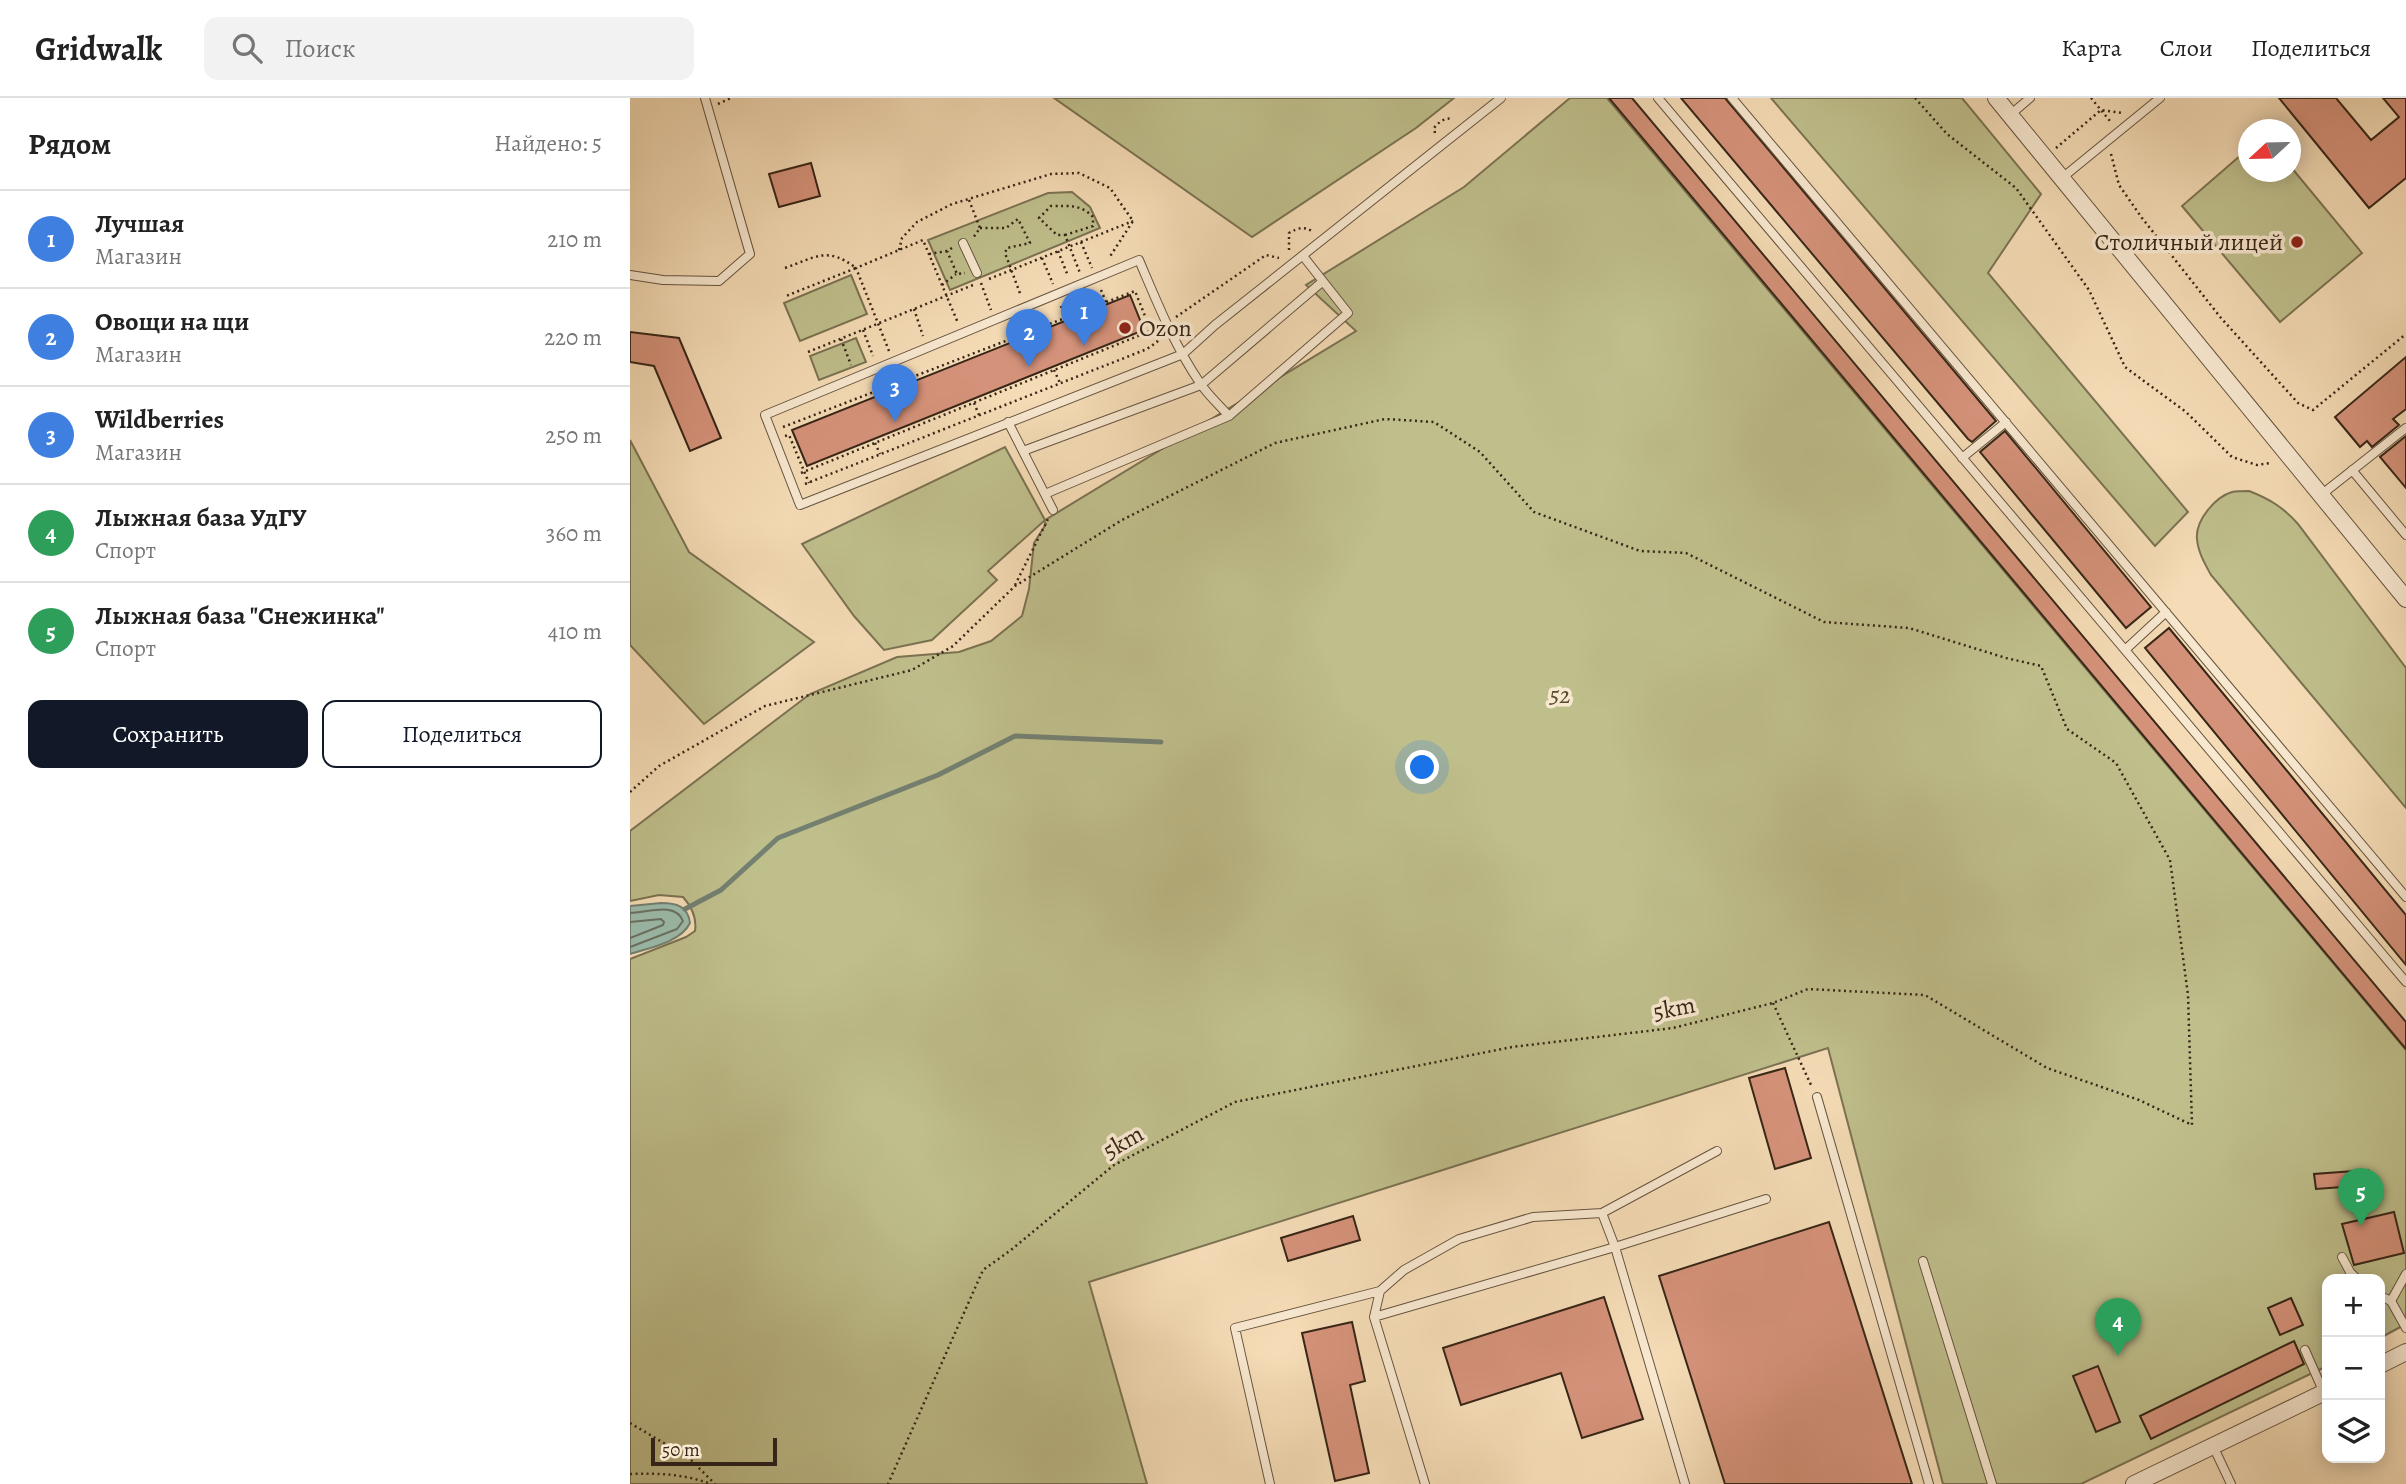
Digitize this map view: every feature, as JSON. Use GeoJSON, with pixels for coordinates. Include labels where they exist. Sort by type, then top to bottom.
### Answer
{"type":"FeatureCollection","features":[{"type":"Feature","properties":{"kind":"street"},"geometry":{"type":"LineString","coordinates":[[1996,98],[2406,599]]}},
{"type":"Feature","properties":{"kind":"street"},"geometry":{"type":"LineString","coordinates":[[2385,1362],[2406,1352]]}},
{"type":"Feature","properties":{"kind":"street"},"geometry":{"type":"LineString","coordinates":[[2134,1484],[2322,1394]]}},
{"type":"Feature","properties":{"kind":"lane"},"geometry":{"type":"LineString","coordinates":[[630,275],[663,280],[719,281],[750,254],[705,98]]}},
{"type":"Feature","properties":{"kind":"lane"},"geometry":{"type":"LineString","coordinates":[[1229,416],[1201,385],[1183,354],[1139,260],[765,415],[793,476],[800,505],[1183,354],[1215,325],[1502,98]]}},
{"type":"Feature","properties":{"kind":"lane"},"geometry":{"type":"LineString","coordinates":[[1658,98],[2406,982]]}},
{"type":"Feature","properties":{"kind":"lane"},"geometry":{"type":"LineString","coordinates":[[1732,98],[2406,897]]}},
{"type":"Feature","properties":{"kind":"lane"},"geometry":{"type":"LineString","coordinates":[[2010,114],[2030,98]]}},
{"type":"Feature","properties":{"kind":"lane"},"geometry":{"type":"LineString","coordinates":[[2062,178],[2160,98]]}},
{"type":"Feature","properties":{"kind":"lane"},"geometry":{"type":"LineString","coordinates":[[963,243],[977,272]]}},
{"type":"Feature","properties":{"kind":"lane"},"geometry":{"type":"LineString","coordinates":[[1045,494],[1229,416],[1348,313],[1303,256]]}},
{"type":"Feature","properties":{"kind":"lane"},"geometry":{"type":"LineString","coordinates":[[1023,451],[1201,385],[1322,282]]}},
{"type":"Feature","properties":{"kind":"lane"},"geometry":{"type":"LineString","coordinates":[[1008,422],[1053,510]]}},
{"type":"Feature","properties":{"kind":"lane"},"geometry":{"type":"LineString","coordinates":[[1962,458],[2006,422]]}},
{"type":"Feature","properties":{"kind":"lane"},"geometry":{"type":"LineString","coordinates":[[2321,495],[2406,428]]}},
{"type":"Feature","properties":{"kind":"lane"},"geometry":{"type":"LineString","coordinates":[[2352,470],[2406,536]]}},
{"type":"Feature","properties":{"kind":"lane"},"geometry":{"type":"LineString","coordinates":[[2125,650],[2166,612]]}},
{"type":"Feature","properties":{"kind":"lane"},"geometry":{"type":"LineString","coordinates":[[1817,1097],[1929,1484]]}},
{"type":"Feature","properties":{"kind":"lane"},"geometry":{"type":"LineString","coordinates":[[1270,1484],[1235,1328],[1380,1291],[1404,1270],[1459,1238],[1533,1217],[1602,1213],[1717,1151]]}},
{"type":"Feature","properties":{"kind":"lane"},"geometry":{"type":"LineString","coordinates":[[1374,1317],[1615,1247],[1766,1199]]}},
{"type":"Feature","properties":{"kind":"lane"},"geometry":{"type":"LineString","coordinates":[[1602,1213],[1615,1247],[1685,1484]]}},
{"type":"Feature","properties":{"kind":"lane"},"geometry":{"type":"LineString","coordinates":[[2342,1257],[2352,1274]]}},
{"type":"Feature","properties":{"kind":"lane"},"geometry":{"type":"LineString","coordinates":[[1923,1261],[1993,1484]]}},
{"type":"Feature","properties":{"kind":"lane"},"geometry":{"type":"LineString","coordinates":[[2391,1301],[2406,1274]]}},
{"type":"Feature","properties":{"kind":"lane"},"geometry":{"type":"LineString","coordinates":[[1380,1291],[1374,1317],[1425,1484]]}},
{"type":"Feature","properties":{"kind":"lane"},"geometry":{"type":"LineString","coordinates":[[2385,1298],[2391,1301],[2406,1328]]}},
{"type":"Feature","properties":{"kind":"lane"},"geometry":{"type":"LineString","coordinates":[[2305,1350],[2322,1384]]}},
{"type":"Feature","properties":{"kind":"lane"},"geometry":{"type":"LineString","coordinates":[[2214,1448],[2231,1484]]}},
{"type":"Feature","properties":{"kind":"path"},"geometry":{"type":"LineString","coordinates":[[1915,98],[1947,134],[2016,188],[2089,290],[2125,367],[2186,412],[2232,457],[2257,465],[2292,459]]}},
{"type":"Feature","properties":{"kind":"path"},"geometry":{"type":"LineString","coordinates":[[2091,98],[2119,131]]}},
{"type":"Feature","properties":{"kind":"path"},"geometry":{"type":"LineString","coordinates":[[2045,157],[2101,110]]}},
{"type":"Feature","properties":{"kind":"path"},"geometry":{"type":"LineString","coordinates":[[1436,140],[1434,128],[1438,123],[1450,118],[1460,121]]}},
{"type":"Feature","properties":{"kind":"path"},"geometry":{"type":"LineString","coordinates":[[2108,141],[2119,185],[2142,218],[2221,318],[2298,403],[2314,410],[2406,334]]}},
{"type":"Feature","properties":{"kind":"path"},"geometry":{"type":"LineString","coordinates":[[899,250],[902,238],[916,222],[952,204],[1051,174],[1079,173],[1110,188],[1133,221]]}},
{"type":"Feature","properties":{"kind":"path"},"geometry":{"type":"LineString","coordinates":[[1051,206],[1078,206],[1087,210],[1093,217],[1093,226],[1065,235],[1057,235],[1038,218],[1051,206]]}},
{"type":"Feature","properties":{"kind":"path"},"geometry":{"type":"LineString","coordinates":[[980,229],[1006,228],[1018,219],[1030,243],[1007,247],[1005,253],[1034,331]]}},
{"type":"Feature","properties":{"kind":"path"},"geometry":{"type":"LineString","coordinates":[[808,352],[1133,221]]}},
{"type":"Feature","properties":{"kind":"path"},"geometry":{"type":"LineString","coordinates":[[1096,278],[1133,221]]}},
{"type":"Feature","properties":{"kind":"path"},"geometry":{"type":"LineString","coordinates":[[1290,257],[1289,233],[1306,227],[1318,234]]}},
{"type":"Feature","properties":{"kind":"path"},"geometry":{"type":"LineString","coordinates":[[1065,235],[1093,307]]}},
{"type":"Feature","properties":{"kind":"path"},"geometry":{"type":"LineString","coordinates":[[786,296],[923,240],[970,356]]}},
{"type":"Feature","properties":{"kind":"path"},"geometry":{"type":"LineString","coordinates":[[929,254],[947,251]]}},
{"type":"Feature","properties":{"kind":"path"},"geometry":{"type":"LineString","coordinates":[[785,268],[821,255],[841,256],[856,268],[901,383]]}},
{"type":"Feature","properties":{"kind":"path"},"geometry":{"type":"LineString","coordinates":[[1167,324],[1266,255],[1282,259]]}},
{"type":"Feature","properties":{"kind":"path"},"geometry":{"type":"LineString","coordinates":[[942,285],[957,274]]}},
{"type":"Feature","properties":{"kind":"path"},"geometry":{"type":"LineString","coordinates":[[780,433],[1135,291],[1151,331]]}},
{"type":"Feature","properties":{"kind":"path"},"geometry":{"type":"LineString","coordinates":[[1160,327],[1157,342],[1147,349],[809,483],[800,485],[793,476],[804,472],[1151,331],[1160,327]]}},
{"type":"Feature","properties":{"kind":"path"},"geometry":{"type":"LineString","coordinates":[[1054,370],[1060,383]]}},
{"type":"Feature","properties":{"kind":"path"},"geometry":{"type":"LineString","coordinates":[[974,403],[979,415]]}},
{"type":"Feature","properties":{"kind":"path","name":"5km"},"geometry":{"type":"LineString","coordinates":[[888,1484],[983,1269],[1011,1250],[1114,1165],[1235,1102],[1512,1047],[1673,1028],[1773,1003],[1808,989],[1925,995],[2047,1068],[2139,1100],[2192,1125],[2188,995],[2170,860],[2116,762],[2067,729],[2041,666],[2006,659],[1909,628],[1824,622],[1686,553],[1640,551],[1534,512],[1480,452],[1434,422],[1385,419],[1275,443],[1122,520],[1015,586]]}},
{"type":"Feature","properties":{"kind":"path"},"geometry":{"type":"LineString","coordinates":[[789,435],[809,483]]}},
{"type":"Feature","properties":{"kind":"path"},"geometry":{"type":"LineString","coordinates":[[875,443],[880,454]]}},
{"type":"Feature","properties":{"kind":"path"},"geometry":{"type":"LineString","coordinates":[[630,792],[659,766],[765,706],[912,670],[954,646],[1015,586],[1053,510]]}},
{"type":"Feature","properties":{"kind":"path"},"geometry":{"type":"LineString","coordinates":[[1773,1003],[1817,1097]]}},
{"type":"Feature","properties":{"kind":"path"},"geometry":{"type":"LineString","coordinates":[[630,1423],[689,1458],[713,1484]]}},
{"type":"Feature","properties":{"kind":"path"},"geometry":{"type":"LineString","coordinates":[[630,1474],[665,1473],[692,1477],[713,1484]]}},
{"type":"Feature","properties":{"kind":"green space"},"geometry":{"type":"Polygon","coordinates":[[[1054,98],[1454,98],[1416,128],[1252,237],[1054,98]]]}},
{"type":"Feature","properties":{"kind":"green space","name":"52"},"geometry":{"type":"Polygon","coordinates":[[[1570,98],[1607,98],[2406,1050],[2406,1324],[2385,1335],[2385,1274],[2322,1274],[2322,1368],[2081,1484],[1943,1484],[1828,1048],[1089,1282],[1147,1484],[630,1484],[630,959],[686,937],[695,931],[695,922],[683,897],[659,895],[630,901],[630,831],[810,694],[897,657],[959,652],[991,641],[1022,616],[1029,589],[1034,543],[1046,524],[1044,521],[988,571],[997,580],[932,640],[884,650],[854,616],[802,544],[1005,447],[1045,520],[1356,331],[1306,285],[1464,187],[1570,98]]]}},
{"type":"Feature","properties":{"kind":"green space"},"geometry":{"type":"Polygon","coordinates":[[[1771,98],[1962,98],[2041,194],[1988,273],[2188,512],[2155,546],[1771,98]]]}},
{"type":"Feature","properties":{"kind":"green space"},"geometry":{"type":"Polygon","coordinates":[[[2238,158],[2238,182],[2301,182],[2301,179],[2362,253],[2280,322],[2182,206],[2238,158]]]}},
{"type":"Feature","properties":{"kind":"green space"},"geometry":{"type":"Polygon","coordinates":[[[1072,192],[1090,207],[1100,228],[950,290],[928,240],[1048,193],[1072,192]]]}},
{"type":"Feature","properties":{"kind":"green space"},"geometry":{"type":"Polygon","coordinates":[[[851,275],[867,314],[800,341],[784,303],[851,275]]]}},
{"type":"Feature","properties":{"kind":"green space"},"geometry":{"type":"Polygon","coordinates":[[[856,338],[866,362],[819,380],[810,356],[856,338]]]}},
{"type":"Feature","properties":{"kind":"green space"},"geometry":{"type":"Polygon","coordinates":[[[630,440],[689,552],[814,642],[704,724],[630,645],[630,440]]]}},
{"type":"Feature","properties":{"kind":"green space"},"geometry":{"type":"Polygon","coordinates":[[[2249,491],[2276,504],[2298,524],[2406,668],[2406,808],[2211,575],[2204,562],[2197,532],[2207,511],[2226,495],[2249,491]]]}},
{"type":"Feature","properties":{"kind":"water"},"geometry":{"type":"Polygon","coordinates":[[[661,903],[684,909],[690,923],[686,930],[672,940],[630,954],[630,906],[661,903]]]}},
{"type":"Feature","properties":{"kind":"building"},"geometry":{"type":"Polygon","coordinates":[[[1609,98],[1632,98],[2406,1022],[2406,1049],[1609,98]]]}},
{"type":"Feature","properties":{"kind":"building"},"geometry":{"type":"Polygon","coordinates":[[[1681,98],[1725,98],[1996,421],[1972,442],[1968,439],[1681,98]]]}},
{"type":"Feature","properties":{"kind":"building"},"geometry":{"type":"Polygon","coordinates":[[[2279,98],[2336,98],[2371,140],[2399,117],[2383,98],[2406,98],[2406,178],[2369,208],[2301,125],[2301,119],[2296,119],[2279,98]]]}},
{"type":"Feature","properties":{"kind":"building"},"geometry":{"type":"Polygon","coordinates":[[[811,163],[820,196],[779,207],[769,174],[811,163]]]}},
{"type":"Feature","properties":{"kind":"building"},"geometry":{"type":"Polygon","coordinates":[[[1130,295],[1144,330],[807,466],[792,430],[1130,295]]]}},
{"type":"Feature","properties":{"kind":"building"},"geometry":{"type":"Polygon","coordinates":[[[630,332],[679,338],[721,438],[690,451],[654,366],[630,362],[630,332]]]}},
{"type":"Feature","properties":{"kind":"building"},"geometry":{"type":"Polygon","coordinates":[[[2406,357],[2406,409],[2393,419],[2399,425],[2372,447],[2367,441],[2360,447],[2335,417],[2406,357]]]}},
{"type":"Feature","properties":{"kind":"building"},"geometry":{"type":"Polygon","coordinates":[[[2005,431],[2151,607],[2126,628],[1980,452],[2005,431]]]}},
{"type":"Feature","properties":{"kind":"building"},"geometry":{"type":"Polygon","coordinates":[[[2406,436],[2406,488],[2380,457],[2406,436]]]}},
{"type":"Feature","properties":{"kind":"building"},"geometry":{"type":"Polygon","coordinates":[[[2169,628],[2406,915],[2406,965],[2145,648],[2169,628]]]}},
{"type":"Feature","properties":{"kind":"building"},"geometry":{"type":"Polygon","coordinates":[[[1785,1068],[1811,1158],[1775,1169],[1749,1078],[1785,1068]]]}},
{"type":"Feature","properties":{"kind":"building"},"geometry":{"type":"Polygon","coordinates":[[[2368,1170],[2369,1185],[2316,1189],[2314,1174],[2368,1170]]]}},
{"type":"Feature","properties":{"kind":"building"},"geometry":{"type":"Polygon","coordinates":[[[2394,1212],[2404,1253],[2354,1265],[2342,1224],[2394,1212]]]}},
{"type":"Feature","properties":{"kind":"building"},"geometry":{"type":"Polygon","coordinates":[[[1353,1216],[1360,1240],[1288,1261],[1281,1238],[1353,1216]]]}},
{"type":"Feature","properties":{"kind":"building"},"geometry":{"type":"Polygon","coordinates":[[[1829,1222],[1912,1484],[1725,1484],[1659,1276],[1829,1222]]]}},
{"type":"Feature","properties":{"kind":"building"},"geometry":{"type":"Polygon","coordinates":[[[1604,1297],[1643,1419],[1582,1438],[1561,1373],[1461,1405],[1443,1348],[1604,1297]]]}},
{"type":"Feature","properties":{"kind":"building"},"geometry":{"type":"Polygon","coordinates":[[[2291,1298],[2303,1325],[2280,1335],[2268,1308],[2291,1298]]]}},
{"type":"Feature","properties":{"kind":"building"},"geometry":{"type":"Polygon","coordinates":[[[1352,1322],[1365,1381],[1350,1385],[1369,1473],[1335,1481],[1302,1333],[1352,1322]]]}},
{"type":"Feature","properties":{"kind":"building"},"geometry":{"type":"Polygon","coordinates":[[[2294,1341],[2304,1364],[2151,1439],[2140,1416],[2294,1341]]]}},
{"type":"Feature","properties":{"kind":"building"},"geometry":{"type":"Polygon","coordinates":[[[2098,1366],[2120,1422],[2096,1432],[2073,1376],[2098,1366]]]}},
{"type":"Feature","properties":{"kind":"waterway"},"geometry":{"type":"LineString","coordinates":[[685,909],[721,890],[778,838],[938,775],[1015,736],[1161,742]]}},
{"type":"Feature","properties":{"kind":"place","name":"Столичный лицей"},"geometry":{"type":"Point","coordinates":[2297,242]}},
{"type":"Feature","properties":{"kind":"place","name":"Ozon"},"geometry":{"type":"Point","coordinates":[1125,328]}},
{"type":"Feature","properties":{"kind":"place","name":"Лучшая"},"geometry":{"type":"Point","coordinates":[1084,346]}},
{"type":"Feature","properties":{"kind":"place","name":"Овощи на щи"},"geometry":{"type":"Point","coordinates":[1029,367]}},
{"type":"Feature","properties":{"kind":"place","name":"Wildberries"},"geometry":{"type":"Point","coordinates":[895,422]}},
{"type":"Feature","properties":{"kind":"place","name":"Лыжная база \"Снежинка\""},"geometry":{"type":"Point","coordinates":[2361,1226]}},
{"type":"Feature","properties":{"kind":"place","name":"Лыжная база УдГУ"},"geometry":{"type":"Point","coordinates":[2118,1356]}}]}
